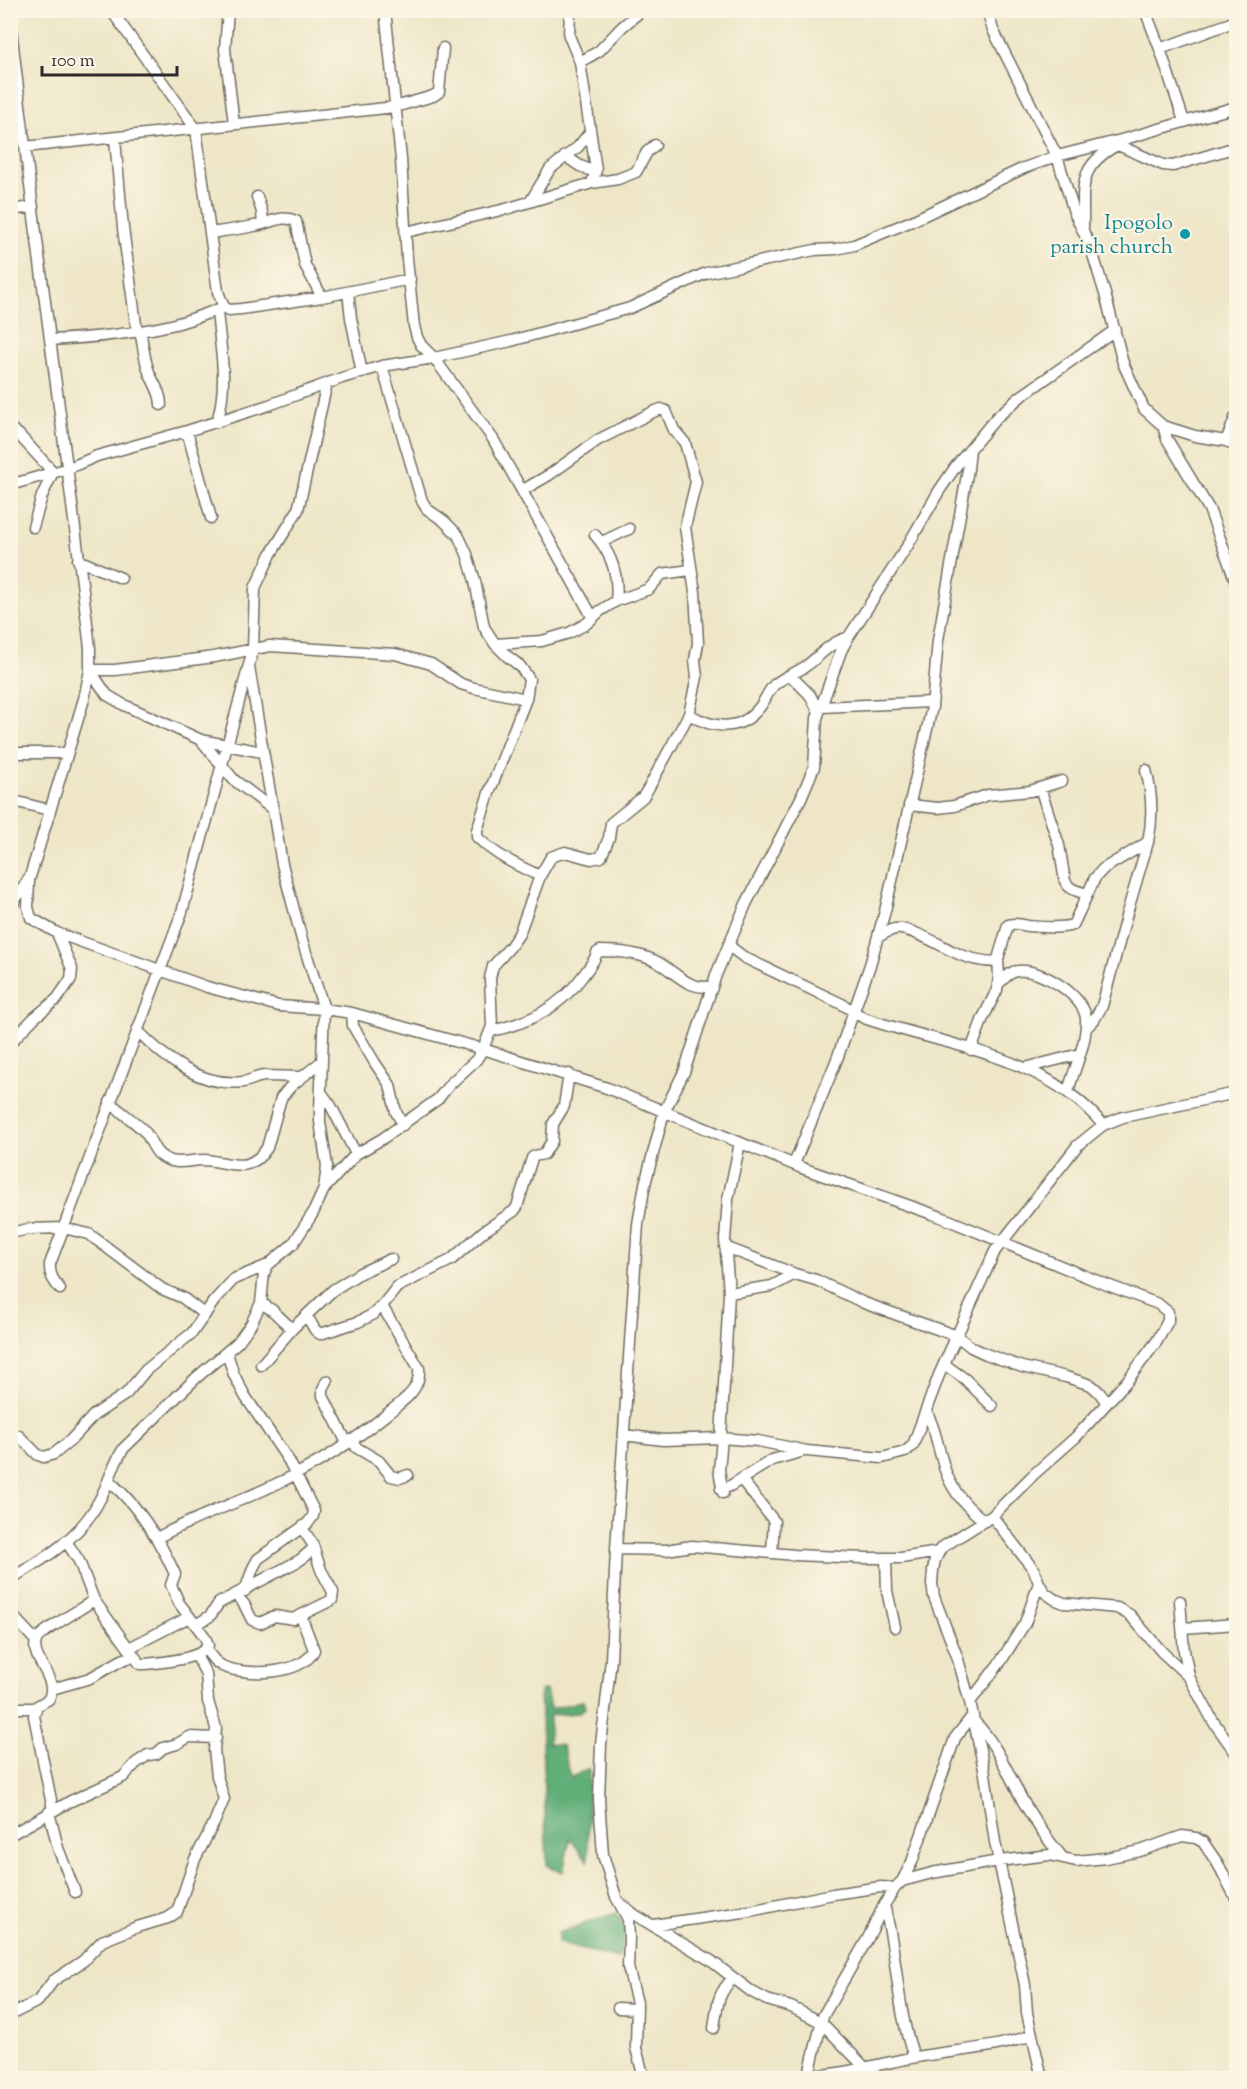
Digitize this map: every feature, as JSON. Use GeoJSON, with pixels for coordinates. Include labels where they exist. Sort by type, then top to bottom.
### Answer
{"type":"FeatureCollection","features":[{"type":"Feature","properties":{"kind":"street"},"geometry":{"type":"LineString","coordinates":[[111,10],[196,129],[220,309],[224,387],[223,402],[217,422]]}},
{"type":"Feature","properties":{"kind":"street"},"geometry":{"type":"LineString","coordinates":[[228,10],[225,49],[234,124]]}},
{"type":"Feature","properties":{"kind":"street"},"geometry":{"type":"LineString","coordinates":[[385,10],[415,329],[421,345],[434,358],[483,424],[523,490],[593,618]]}},
{"type":"Feature","properties":{"kind":"street"},"geometry":{"type":"LineString","coordinates":[[570,10],[569,36],[580,62],[594,178]]}},
{"type":"Feature","properties":{"kind":"street"},"geometry":{"type":"LineString","coordinates":[[580,62],[599,51],[642,10]]}},
{"type":"Feature","properties":{"kind":"street"},"geometry":{"type":"LineString","coordinates":[[987,10],[993,30],[1057,156],[1074,212],[1091,248],[1115,330],[1122,363],[1144,409],[1163,426],[1195,436],[1231,443],[1236,416]]}},
{"type":"Feature","properties":{"kind":"street"},"geometry":{"type":"LineString","coordinates":[[1145,10],[1184,121]]}},
{"type":"Feature","properties":{"kind":"street"},"geometry":{"type":"LineString","coordinates":[[1160,48],[1236,19],[1234,10]]}},
{"type":"Feature","properties":{"kind":"street"},"geometry":{"type":"LineString","coordinates":[[10,19],[13,63],[69,468],[90,648],[90,670],[84,699],[68,753],[28,880],[10,908]]}},
{"type":"Feature","properties":{"kind":"street"},"geometry":{"type":"LineString","coordinates":[[25,147],[395,107],[433,96],[439,92],[443,48]]}},
{"type":"Feature","properties":{"kind":"street"},"geometry":{"type":"LineString","coordinates":[[10,485],[69,468],[98,456],[217,422],[382,366],[434,358],[511,341],[630,308],[706,273],[815,250],[854,245],[914,220],[996,179],[1057,156],[1119,142],[1236,107]]}},
{"type":"Feature","properties":{"kind":"street"},"geometry":{"type":"LineString","coordinates":[[530,202],[550,169],[578,147],[590,132]]}},
{"type":"Feature","properties":{"kind":"street"},"geometry":{"type":"LineString","coordinates":[[115,139],[122,216],[139,332],[148,370],[159,392],[160,405]]}},
{"type":"Feature","properties":{"kind":"street"},"geometry":{"type":"LineString","coordinates":[[1119,142],[1162,165],[1180,164],[1236,147]]}},
{"type":"Feature","properties":{"kind":"street"},"geometry":{"type":"LineString","coordinates":[[1083,231],[1084,178],[1090,165],[1119,142]]}},
{"type":"Feature","properties":{"kind":"street"},"geometry":{"type":"LineString","coordinates":[[406,232],[530,202],[594,178],[618,179],[636,172],[646,152],[655,145]]}},
{"type":"Feature","properties":{"kind":"street"},"geometry":{"type":"LineString","coordinates":[[565,156],[594,178]]}},
{"type":"Feature","properties":{"kind":"street"},"geometry":{"type":"LineString","coordinates":[[257,196],[263,224]]}},
{"type":"Feature","properties":{"kind":"street"},"geometry":{"type":"LineString","coordinates":[[10,210],[33,207]]}},
{"type":"Feature","properties":{"kind":"street"},"geometry":{"type":"LineString","coordinates":[[210,233],[263,224],[273,219],[284,218],[296,221],[305,265],[322,297]]}},
{"type":"Feature","properties":{"kind":"street"},"geometry":{"type":"LineString","coordinates":[[51,339],[139,332],[172,325],[220,309],[241,309],[322,297],[410,279]]}},
{"type":"Feature","properties":{"kind":"street"},"geometry":{"type":"LineString","coordinates":[[348,292],[363,373]]}},
{"type":"Feature","properties":{"kind":"street"},"geometry":{"type":"LineString","coordinates":[[644,2079],[636,2048],[637,1996],[628,1967],[628,1919],[616,1897],[603,1855],[599,1802],[601,1744],[611,1660],[616,1549],[638,1224],[645,1184],[664,1112],[684,1072],[712,986],[746,904],[801,798],[814,767],[815,737],[820,709],[848,638],[908,545],[939,491],[1006,407],[1115,330]]}},
{"type":"Feature","properties":{"kind":"street"},"geometry":{"type":"LineString","coordinates":[[382,366],[422,501],[427,509],[458,535],[467,554],[475,581],[484,627],[495,644],[526,672],[529,686],[489,793],[477,830],[477,837],[488,848],[509,862],[540,876]]}},
{"type":"Feature","properties":{"kind":"street"},"geometry":{"type":"LineString","coordinates":[[60,1289],[49,1271],[63,1228],[182,912],[253,650],[255,588],[271,554],[298,510],[327,384]]}},
{"type":"Feature","properties":{"kind":"street"},"geometry":{"type":"LineString","coordinates":[[324,1189],[356,1154],[403,1125],[438,1099],[450,1084],[472,1065],[483,1049],[491,1030],[493,1015],[491,970],[519,934],[540,876],[551,857],[560,852],[591,859],[602,856],[606,848],[610,823],[643,797],[689,714],[697,676],[695,660],[698,643],[695,592],[685,527],[696,482],[685,443],[674,429],[666,411],[661,409],[598,440],[549,475],[523,490]]}},
{"type":"Feature","properties":{"kind":"street"},"geometry":{"type":"LineString","coordinates":[[1163,426],[1167,439],[1209,508],[1236,582]]}},
{"type":"Feature","properties":{"kind":"street"},"geometry":{"type":"LineString","coordinates":[[10,428],[53,472]]}},
{"type":"Feature","properties":{"kind":"street"},"geometry":{"type":"LineString","coordinates":[[188,431],[211,518]]}},
{"type":"Feature","properties":{"kind":"street"},"geometry":{"type":"LineString","coordinates":[[794,1164],[837,1059],[878,937],[932,702],[938,640],[970,450]]}},
{"type":"Feature","properties":{"kind":"street"},"geometry":{"type":"LineString","coordinates":[[33,528],[42,496],[53,472]]}},
{"type":"Feature","properties":{"kind":"street"},"geometry":{"type":"LineString","coordinates":[[616,601],[617,584],[614,564],[598,538],[629,529]]}},
{"type":"Feature","properties":{"kind":"street"},"geometry":{"type":"LineString","coordinates":[[78,560],[121,578]]}},
{"type":"Feature","properties":{"kind":"street"},"geometry":{"type":"LineString","coordinates":[[495,644],[554,638],[576,630],[616,601],[649,589],[662,574],[690,570]]}},
{"type":"Feature","properties":{"kind":"street"},"geometry":{"type":"LineString","coordinates":[[689,714],[712,724],[739,724],[749,719],[761,706],[773,687],[835,642],[848,638]]}},
{"type":"Feature","properties":{"kind":"street"},"geometry":{"type":"LineString","coordinates":[[90,670],[115,670],[214,657],[270,646],[394,654],[431,664],[461,684],[526,699]]}},
{"type":"Feature","properties":{"kind":"street"},"geometry":{"type":"LineString","coordinates":[[10,1433],[19,1436],[38,1455],[44,1457],[54,1454],[70,1441],[94,1415],[126,1394],[146,1370],[192,1333],[234,1279],[268,1265],[293,1244],[313,1213],[324,1189],[327,1166],[320,1122],[321,1062],[325,1034],[324,1009],[289,894],[271,808],[249,667]]}},
{"type":"Feature","properties":{"kind":"street"},"geometry":{"type":"LineString","coordinates":[[90,670],[107,695],[113,699],[201,740],[262,752]]}},
{"type":"Feature","properties":{"kind":"street"},"geometry":{"type":"LineString","coordinates":[[790,675],[820,709]]}},
{"type":"Feature","properties":{"kind":"street"},"geometry":{"type":"LineString","coordinates":[[820,709],[932,702]]}},
{"type":"Feature","properties":{"kind":"street"},"geometry":{"type":"LineString","coordinates":[[201,740],[234,780],[271,808]]}},
{"type":"Feature","properties":{"kind":"street"},"geometry":{"type":"LineString","coordinates":[[10,753],[68,753]]}},
{"type":"Feature","properties":{"kind":"street"},"geometry":{"type":"LineString","coordinates":[[1086,1028],[1102,1006],[1148,842],[1150,789],[1146,770]]}},
{"type":"Feature","properties":{"kind":"street"},"geometry":{"type":"LineString","coordinates":[[909,805],[938,808],[954,806],[994,794],[1030,791],[1062,781]]}},
{"type":"Feature","properties":{"kind":"street"},"geometry":{"type":"LineString","coordinates":[[1040,788],[1059,845],[1067,886],[1087,894]]}},
{"type":"Feature","properties":{"kind":"street"},"geometry":{"type":"LineString","coordinates":[[10,800],[49,810]]}},
{"type":"Feature","properties":{"kind":"street"},"geometry":{"type":"LineString","coordinates":[[971,1050],[999,983],[998,963],[1010,923],[1063,927],[1073,925],[1095,878],[1104,869],[1148,842]]}},
{"type":"Feature","properties":{"kind":"street"},"geometry":{"type":"LineString","coordinates":[[28,880],[30,916],[42,926],[57,933],[207,987],[279,1006],[352,1013],[568,1074],[636,1099],[794,1164],[934,1214],[1158,1304],[1168,1312],[1168,1321],[1157,1341],[1107,1403],[1076,1437],[989,1518],[941,1548],[933,1570],[934,1598],[963,1673],[974,1718],[999,1861],[1025,1985],[1027,2013],[1042,2079]]}},
{"type":"Feature","properties":{"kind":"street"},"geometry":{"type":"LineString","coordinates":[[878,937],[890,930],[899,929],[922,936],[963,955],[998,963]]}},
{"type":"Feature","properties":{"kind":"street"},"geometry":{"type":"LineString","coordinates":[[10,1043],[34,1018],[57,999],[71,979],[73,970],[57,933]]}},
{"type":"Feature","properties":{"kind":"street"},"geometry":{"type":"LineString","coordinates":[[729,946],[745,958],[818,992],[864,1018],[1025,1068],[1068,1092],[1093,1112],[1103,1125]]}},
{"type":"Feature","properties":{"kind":"street"},"geometry":{"type":"LineString","coordinates":[[491,1030],[507,1028],[546,1012],[570,993],[600,951],[649,958],[663,965],[684,982],[700,987],[712,986]]}},
{"type":"Feature","properties":{"kind":"street"},"geometry":{"type":"LineString","coordinates":[[999,983],[1008,975],[1020,970],[1043,976],[1079,1000],[1086,1016],[1086,1028],[1068,1092]]}},
{"type":"Feature","properties":{"kind":"street"},"geometry":{"type":"LineString","coordinates":[[352,1013],[353,1026],[390,1085],[396,1112],[403,1125]]}},
{"type":"Feature","properties":{"kind":"street"},"geometry":{"type":"LineString","coordinates":[[138,1030],[168,1059],[204,1078],[243,1082],[259,1076],[303,1077]]}},
{"type":"Feature","properties":{"kind":"street"},"geometry":{"type":"LineString","coordinates":[[1025,1068],[1080,1054]]}},
{"type":"Feature","properties":{"kind":"street"},"geometry":{"type":"LineString","coordinates":[[110,1102],[145,1132],[158,1154],[163,1157],[180,1163],[204,1160],[239,1166],[259,1158],[267,1148],[285,1091],[321,1062]]}},
{"type":"Feature","properties":{"kind":"street"},"geometry":{"type":"LineString","coordinates":[[307,1316],[320,1334],[358,1322],[382,1306],[397,1287],[451,1260],[484,1232],[514,1211],[532,1158],[538,1154],[544,1154],[550,1147],[553,1124],[564,1106],[568,1074]]}},
{"type":"Feature","properties":{"kind":"street"},"geometry":{"type":"LineString","coordinates":[[321,1092],[331,1106],[356,1154]]}},
{"type":"Feature","properties":{"kind":"street"},"geometry":{"type":"LineString","coordinates":[[624,1435],[679,1441],[721,1438],[758,1441],[807,1451],[882,1458],[905,1452],[913,1445],[944,1364],[990,1260],[1002,1241],[1077,1146],[1103,1125],[1123,1117],[1236,1093]]}},
{"type":"Feature","properties":{"kind":"street"},"geometry":{"type":"LineString","coordinates":[[740,1143],[728,1199],[725,1247],[729,1293],[719,1470],[722,1491],[772,1460],[807,1451]]}},
{"type":"Feature","properties":{"kind":"street"},"geometry":{"type":"LineString","coordinates":[[10,1233],[29,1229],[63,1228],[89,1234],[162,1289],[183,1298],[205,1315]]}},
{"type":"Feature","properties":{"kind":"street"},"geometry":{"type":"LineString","coordinates":[[725,1247],[816,1280],[882,1310],[957,1336],[971,1347],[986,1354],[1022,1367],[1066,1377],[1092,1386],[1107,1403]]}},
{"type":"Feature","properties":{"kind":"street"},"geometry":{"type":"LineString","coordinates":[[261,1365],[292,1329],[343,1282],[391,1259]]}},
{"type":"Feature","properties":{"kind":"street"},"geometry":{"type":"LineString","coordinates":[[10,1579],[33,1566],[82,1527],[91,1515],[109,1481],[115,1462],[124,1448],[196,1378],[238,1342],[251,1324],[261,1304],[264,1273],[268,1265]]}},
{"type":"Feature","properties":{"kind":"street"},"geometry":{"type":"LineString","coordinates":[[729,1293],[772,1286],[795,1274]]}},
{"type":"Feature","properties":{"kind":"street"},"geometry":{"type":"LineString","coordinates":[[261,1304],[272,1310],[292,1329]]}},
{"type":"Feature","properties":{"kind":"street"},"geometry":{"type":"LineString","coordinates":[[157,1538],[178,1526],[276,1485],[349,1442],[391,1410],[418,1384],[419,1368],[382,1306]]}},
{"type":"Feature","properties":{"kind":"street"},"geometry":{"type":"LineString","coordinates":[[227,1353],[234,1375],[245,1396],[289,1461],[314,1511],[311,1520],[302,1528],[258,1559],[249,1575],[240,1593],[252,1620],[257,1623],[275,1616],[291,1619],[302,1616],[309,1610],[325,1605],[334,1596],[321,1570],[314,1548],[302,1528]]}},
{"type":"Feature","properties":{"kind":"street"},"geometry":{"type":"LineString","coordinates":[[944,1364],[965,1379],[992,1406]]}},
{"type":"Feature","properties":{"kind":"street"},"geometry":{"type":"LineString","coordinates":[[327,1382],[323,1389],[324,1396],[349,1442],[379,1461],[391,1476],[400,1478],[408,1475]]}},
{"type":"Feature","properties":{"kind":"street"},"geometry":{"type":"LineString","coordinates":[[926,1411],[951,1484],[969,1508],[989,1518],[1035,1570],[1044,1592],[1064,1603],[1111,1607],[1127,1612],[1161,1652],[1189,1677]]}},
{"type":"Feature","properties":{"kind":"street"},"geometry":{"type":"LineString","coordinates":[[741,1479],[774,1521],[772,1552]]}},
{"type":"Feature","properties":{"kind":"street"},"geometry":{"type":"LineString","coordinates":[[10,2015],[38,2001],[52,1981],[83,1961],[102,1941],[168,1918],[177,1912],[195,1859],[224,1799],[217,1776],[214,1721],[207,1695],[206,1674],[201,1652],[207,1642],[174,1595],[171,1584],[175,1579],[175,1574],[157,1538],[136,1507],[109,1481]]}},
{"type":"Feature","properties":{"kind":"street"},"geometry":{"type":"LineString","coordinates":[[66,1541],[79,1561],[94,1600],[143,1665],[201,1652],[226,1668],[240,1671],[270,1671],[298,1666],[309,1658],[314,1650],[302,1616]]}},
{"type":"Feature","properties":{"kind":"street"},"geometry":{"type":"LineString","coordinates":[[616,1549],[666,1550],[692,1546],[821,1557],[886,1558],[914,1557],[939,1552]]}},
{"type":"Feature","properties":{"kind":"street"},"geometry":{"type":"LineString","coordinates":[[52,1689],[90,1678],[132,1652],[214,1612],[217,1605],[300,1560],[314,1548]]}},
{"type":"Feature","properties":{"kind":"street"},"geometry":{"type":"LineString","coordinates":[[886,1558],[887,1591],[895,1627]]}},
{"type":"Feature","properties":{"kind":"street"},"geometry":{"type":"LineString","coordinates":[[970,1702],[1001,1661],[1025,1623],[1039,1583]]}},
{"type":"Feature","properties":{"kind":"street"},"geometry":{"type":"LineString","coordinates":[[10,1708],[35,1708],[49,1699],[52,1689],[36,1651],[36,1641],[40,1634],[94,1600]]}},
{"type":"Feature","properties":{"kind":"street"},"geometry":{"type":"LineString","coordinates":[[1180,1601],[1184,1651],[1189,1677],[1209,1716],[1236,1753]]}},
{"type":"Feature","properties":{"kind":"street"},"geometry":{"type":"LineString","coordinates":[[10,1612],[36,1641]]}},
{"type":"Feature","properties":{"kind":"street"},"geometry":{"type":"LineString","coordinates":[[1183,1628],[1236,1624]]}},
{"type":"Feature","properties":{"kind":"street"},"geometry":{"type":"LineString","coordinates":[[35,1708],[34,1716],[58,1848],[75,1892]]}},
{"type":"Feature","properties":{"kind":"street"},"geometry":{"type":"LineString","coordinates":[[974,1718],[990,1741],[1030,1812],[1062,1857]]}},
{"type":"Feature","properties":{"kind":"street"},"geometry":{"type":"LineString","coordinates":[[974,1718],[955,1738],[912,1862],[884,1905],[821,2022],[805,2078],[1009,2042],[1032,2035]]}},
{"type":"Feature","properties":{"kind":"street"},"geometry":{"type":"LineString","coordinates":[[10,1834],[51,1811],[123,1777],[146,1756],[156,1754],[186,1738],[216,1738]]}},
{"type":"Feature","properties":{"kind":"street"},"geometry":{"type":"LineString","coordinates":[[653,1925],[750,1911],[828,1895],[899,1884],[932,1873],[999,1861],[1050,1855],[1076,1861],[1106,1858],[1140,1851],[1182,1836],[1196,1838],[1211,1851],[1236,1898]]}},
{"type":"Feature","properties":{"kind":"street"},"geometry":{"type":"LineString","coordinates":[[620,1903],[635,1915],[710,1960],[760,1997],[791,2007],[821,2022],[875,2079]]}},
{"type":"Feature","properties":{"kind":"street"},"geometry":{"type":"LineString","coordinates":[[884,1905],[904,2020],[914,2057]]}},
{"type":"Feature","properties":{"kind":"street"},"geometry":{"type":"LineString","coordinates":[[714,2028],[719,1998],[724,1987],[733,1979]]}},
{"type":"Feature","properties":{"kind":"street"},"geometry":{"type":"LineString","coordinates":[[618,2008],[637,2009]]}},
{"type":"Feature","properties":{"kind":"green space"},"geometry":{"type":"Polygon","coordinates":[[[546,1690],[550,1709],[583,1701],[585,1708],[578,1713],[550,1715],[548,1743],[562,1745],[571,1778],[589,1768],[588,1861],[570,1839],[563,1872],[547,1865],[540,1691],[546,1690]]]}},
{"type":"Feature","properties":{"kind":"green space"},"geometry":{"type":"Polygon","coordinates":[[[616,1913],[626,1929],[618,1959],[558,1943],[558,1933],[616,1913]]]}},
{"type":"Feature","properties":{"kind":"place","name":"Ipogolo parish church"},"geometry":{"type":"Point","coordinates":[1185,234]}}]}
